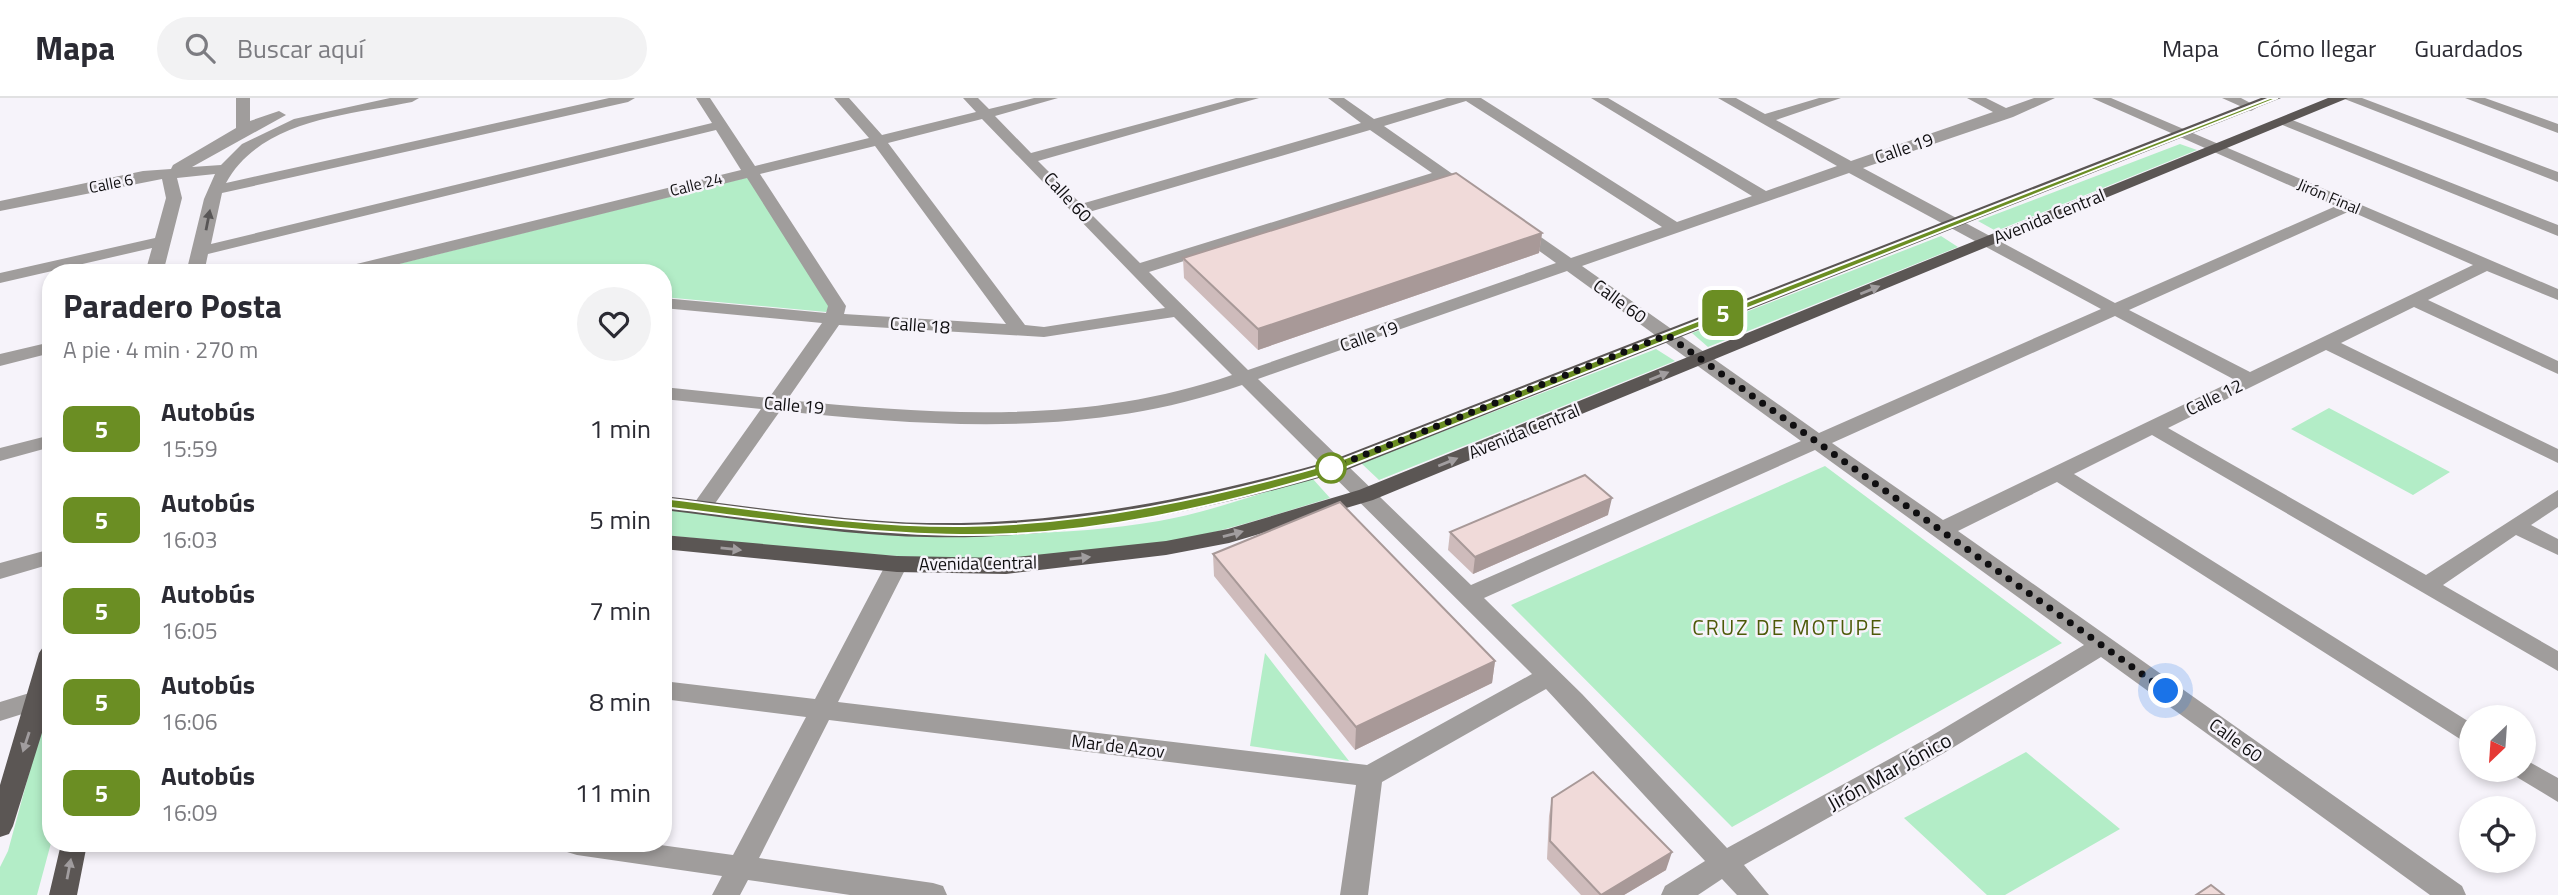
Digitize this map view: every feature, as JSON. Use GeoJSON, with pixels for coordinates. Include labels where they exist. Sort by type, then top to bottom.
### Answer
{"type":"FeatureCollection","features":[{"type":"Feature","properties":{"kind":"main road","name":"Avenida Central"},"geometry":{"type":"LineString","coordinates":[[672,504],[868,526],[962,530],[1044,527],[1247,493],[1338,466],[2274,98]]}},
{"type":"Feature","properties":{"kind":"main road","name":"Avenida Central"},"geometry":{"type":"LineString","coordinates":[[672,543],[897,564],[1006,566],[1166,548],[1228,536],[1366,495],[2342,98]]}},
{"type":"Feature","properties":{"kind":"main road"},"geometry":{"type":"LineString","coordinates":[[0,826],[42,706]]}},
{"type":"Feature","properties":{"kind":"main road"},"geometry":{"type":"LineString","coordinates":[[64,895],[72,852]]}},
{"type":"Feature","properties":{"kind":"street"},"geometry":{"type":"LineString","coordinates":[[243,98],[243,129]]}},
{"type":"Feature","properties":{"kind":"street"},"geometry":{"type":"LineString","coordinates":[[157,264],[174,198],[173,186],[167,173],[197,159],[243,129],[270,118],[349,98]]}},
{"type":"Feature","properties":{"kind":"street"},"geometry":{"type":"LineString","coordinates":[[198,264],[215,190],[224,169],[240,151],[273,131],[392,100],[412,98]]}},
{"type":"Feature","properties":{"kind":"street"},"geometry":{"type":"LineString","coordinates":[[215,190],[628,98]]}},
{"type":"Feature","properties":{"kind":"street"},"geometry":{"type":"LineString","coordinates":[[702,507],[834,319],[837,306],[703,98]]}},
{"type":"Feature","properties":{"kind":"street"},"geometry":{"type":"LineString","coordinates":[[841,98],[875,136],[1020,331]]}},
{"type":"Feature","properties":{"kind":"street","name":"Calle 60"},"geometry":{"type":"LineString","coordinates":[[970,98],[1177,311],[1249,378],[1549,676],[1755,895]]}},
{"type":"Feature","properties":{"kind":"street","name":"Calle 24"},"geometry":{"type":"LineString","coordinates":[[378,264],[750,170],[877,142],[1051,98]]}},
{"type":"Feature","properties":{"kind":"street"},"geometry":{"type":"LineString","coordinates":[[1031,158],[1252,98]]}},
{"type":"Feature","properties":{"kind":"street"},"geometry":{"type":"LineString","coordinates":[[1335,98],[1485,205]]}},
{"type":"Feature","properties":{"kind":"street"},"geometry":{"type":"LineString","coordinates":[[1079,210],[1462,98]]}},
{"type":"Feature","properties":{"kind":"street"},"geometry":{"type":"LineString","coordinates":[[1471,98],[1674,227]]}},
{"type":"Feature","properties":{"kind":"street"},"geometry":{"type":"LineString","coordinates":[[1598,98],[1764,196]]}},
{"type":"Feature","properties":{"kind":"street"},"geometry":{"type":"LineString","coordinates":[[1725,98],[1986,242],[2250,380]]}},
{"type":"Feature","properties":{"kind":"street"},"geometry":{"type":"LineString","coordinates":[[1763,119],[1834,98]]}},
{"type":"Feature","properties":{"kind":"street"},"geometry":{"type":"LineString","coordinates":[[1974,98],[2008,114]]}},
{"type":"Feature","properties":{"kind":"street","name":"Calle 19"},"geometry":{"type":"LineString","coordinates":[[672,394],[934,416],[1015,418],[1106,413],[1191,396],[2048,98]]}},
{"type":"Feature","properties":{"kind":"street","name":"Jirón Final"},"geometry":{"type":"LineString","coordinates":[[2099,98],[2558,295]]}},
{"type":"Feature","properties":{"kind":"street"},"geometry":{"type":"LineString","coordinates":[[2229,98],[2251,107]]}},
{"type":"Feature","properties":{"kind":"street"},"geometry":{"type":"LineString","coordinates":[[2349,98],[2558,177]]}},
{"type":"Feature","properties":{"kind":"street"},"geometry":{"type":"LineString","coordinates":[[2472,98],[2558,130]]}},
{"type":"Feature","properties":{"kind":"street"},"geometry":{"type":"LineString","coordinates":[[2285,121],[2558,231]]}},
{"type":"Feature","properties":{"kind":"street"},"geometry":{"type":"LineString","coordinates":[[202,251],[720,125]]}},
{"type":"Feature","properties":{"kind":"street","name":"Calle 6"},"geometry":{"type":"LineString","coordinates":[[0,206],[167,173],[224,169]]}},
{"type":"Feature","properties":{"kind":"street"},"geometry":{"type":"LineString","coordinates":[[1137,270],[1443,175]]}},
{"type":"Feature","properties":{"kind":"street"},"geometry":{"type":"LineString","coordinates":[[1468,596],[2351,205]]}},
{"type":"Feature","properties":{"kind":"street","name":"Calle 60"},"geometry":{"type":"LineString","coordinates":[[1506,220],[2452,895]]}},
{"type":"Feature","properties":{"kind":"street"},"geometry":{"type":"LineString","coordinates":[[62,264],[163,241]]}},
{"type":"Feature","properties":{"kind":"street","name":"Calle 12"},"geometry":{"type":"LineString","coordinates":[[1941,530],[2488,264]]}},
{"type":"Feature","properties":{"kind":"street"},"geometry":{"type":"LineString","coordinates":[[0,278],[42,268]]}},
{"type":"Feature","properties":{"kind":"street"},"geometry":{"type":"LineString","coordinates":[[2414,300],[2558,368]]}},
{"type":"Feature","properties":{"kind":"street","name":"Calle 18"},"geometry":{"type":"LineString","coordinates":[[672,304],[834,319],[1044,332],[1177,311]]}},
{"type":"Feature","properties":{"kind":"street"},"geometry":{"type":"LineString","coordinates":[[2327,342],[2558,457]]}},
{"type":"Feature","properties":{"kind":"street"},"geometry":{"type":"LineString","coordinates":[[0,360],[42,349]]}},
{"type":"Feature","properties":{"kind":"street"},"geometry":{"type":"LineString","coordinates":[[2152,427],[2558,662]]}},
{"type":"Feature","properties":{"kind":"street"},"geometry":{"type":"LineString","coordinates":[[0,455],[42,443]]}},
{"type":"Feature","properties":{"kind":"street"},"geometry":{"type":"LineString","coordinates":[[2058,473],[2459,728]]}},
{"type":"Feature","properties":{"kind":"street"},"geometry":{"type":"LineString","coordinates":[[2427,585],[2558,497]]}},
{"type":"Feature","properties":{"kind":"street"},"geometry":{"type":"LineString","coordinates":[[2516,526],[2558,548]]}},
{"type":"Feature","properties":{"kind":"street"},"geometry":{"type":"LineString","coordinates":[[0,571],[42,559]]}},
{"type":"Feature","properties":{"kind":"street"},"geometry":{"type":"LineString","coordinates":[[726,895],[897,564]]}},
{"type":"Feature","properties":{"kind":"street","name":"Jirón Mar Jónico"},"geometry":{"type":"LineString","coordinates":[[1675,895],[1724,863],[1936,746],[2103,645]]}},
{"type":"Feature","properties":{"kind":"street"},"geometry":{"type":"LineString","coordinates":[[1354,895],[1370,776],[1549,676]]}},
{"type":"Feature","properties":{"kind":"street","name":"Mar de Azov"},"geometry":{"type":"LineString","coordinates":[[672,691],[1370,776]]}},
{"type":"Feature","properties":{"kind":"street"},"geometry":{"type":"LineString","coordinates":[[0,712],[42,698]]}},
{"type":"Feature","properties":{"kind":"street"},"geometry":{"type":"LineString","coordinates":[[2536,777],[2558,791]]}},
{"type":"Feature","properties":{"kind":"street"},"geometry":{"type":"LineString","coordinates":[[637,852],[933,895]]}},
{"type":"Feature","properties":{"kind":"green space"},"geometry":{"type":"Polygon","coordinates":[[[2180,144],[2197,150],[1996,231],[1978,221],[2180,144]]]}},
{"type":"Feature","properties":{"kind":"green space"},"geometry":{"type":"Polygon","coordinates":[[[749,177],[830,308],[826,312],[672,298],[672,264],[398,264],[749,177]]]}},
{"type":"Feature","properties":{"kind":"green space"},"geometry":{"type":"Polygon","coordinates":[[[1941,236],[1958,247],[1708,347],[1692,333],[1941,236]]]}},
{"type":"Feature","properties":{"kind":"green space"},"geometry":{"type":"Polygon","coordinates":[[[1656,349],[1675,361],[1379,480],[1361,463],[1656,349]]]}},
{"type":"Feature","properties":{"kind":"green space"},"geometry":{"type":"Polygon","coordinates":[[[2329,408],[2450,472],[2413,495],[2291,429],[2329,408]]]}},
{"type":"Feature","properties":{"kind":"green space"},"geometry":{"type":"Polygon","coordinates":[[[1825,466],[2062,643],[1732,827],[1511,605],[1825,466]]]}},
{"type":"Feature","properties":{"kind":"green space"},"geometry":{"type":"Polygon","coordinates":[[[1312,478],[1330,498],[1204,535],[1161,544],[1036,558],[912,557],[672,536],[672,511],[911,531],[1036,533],[1159,521],[1217,507],[1312,478]]]}},
{"type":"Feature","properties":{"kind":"green space"},"geometry":{"type":"Polygon","coordinates":[[[1265,653],[1349,761],[1250,746],[1265,653]]]}},
{"type":"Feature","properties":{"kind":"green space"},"geometry":{"type":"Polygon","coordinates":[[[42,726],[42,852],[49,852],[37,895],[0,895],[0,867],[8,851],[42,726]]]}},
{"type":"Feature","properties":{"kind":"green space"},"geometry":{"type":"Polygon","coordinates":[[[2026,752],[2120,829],[2005,895],[1987,895],[1904,818],[2026,752]]]}},
{"type":"Feature","properties":{"kind":"building"},"geometry":{"type":"Polygon","coordinates":[[[1456,173],[1542,233],[1258,329],[1183,258],[1456,173]]]}},
{"type":"Feature","properties":{"kind":"building"},"geometry":{"type":"Polygon","coordinates":[[[1585,475],[1612,498],[1475,557],[1450,532],[1585,475]]]}},
{"type":"Feature","properties":{"kind":"building"},"geometry":{"type":"Polygon","coordinates":[[[1340,502],[1495,661],[1356,727],[1213,554],[1340,502]]]}},
{"type":"Feature","properties":{"kind":"building"},"geometry":{"type":"Polygon","coordinates":[[[1593,772],[1672,852],[1601,895],[1550,841],[1552,798],[1593,772]]]}},
{"type":"Feature","properties":{"kind":"building"},"geometry":{"type":"Polygon","coordinates":[[[2211,885],[2224,895],[2196,895],[2211,885]]]}},
{"type":"Feature","properties":{"kind":"bus line","name":"5"},"geometry":{"type":"LineString","coordinates":[[672,504],[868,526],[962,530],[1044,527],[1112,519],[1247,493],[1338,466],[2274,98]]}},
{"type":"Feature","properties":{"kind":"district","name":"CRUZ DE MOTUPE"},"geometry":{"type":"Point","coordinates":[1788,627]}},
{"type":"Feature","properties":{"kind":"route"},"geometry":{"type":"LineString","coordinates":[[1331,468],[1667,335],[2166,691]]}}]}
